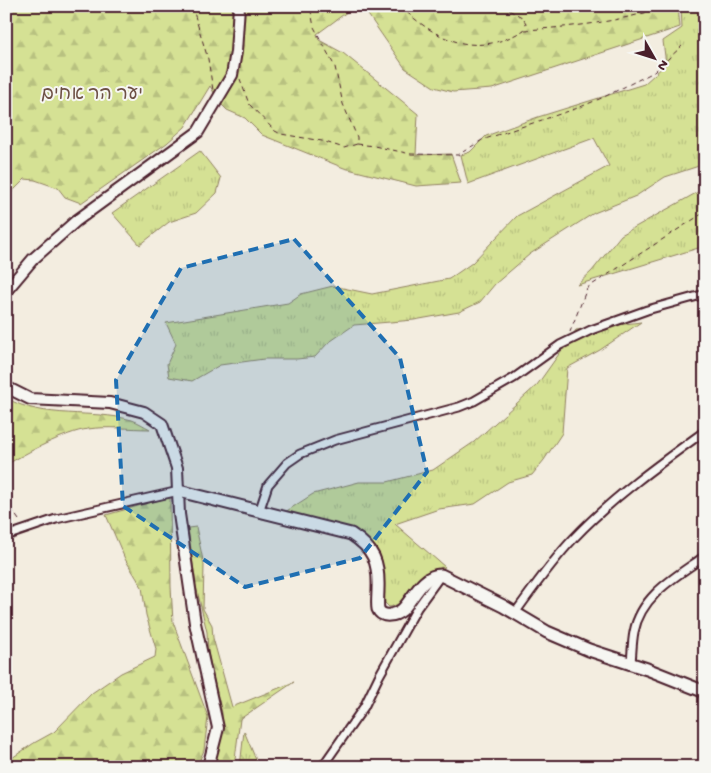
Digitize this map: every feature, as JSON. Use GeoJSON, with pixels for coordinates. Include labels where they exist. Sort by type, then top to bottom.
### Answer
{"type":"FeatureCollection","features":[{"type":"Feature","properties":{"kind":"main road"},"geometry":{"type":"LineString","coordinates":[[6,291],[33,259],[76,221],[198,132],[232,75],[236,52],[239,6]]}},
{"type":"Feature","properties":{"kind":"main road"},"geometry":{"type":"LineString","coordinates":[[6,387],[30,398],[110,403],[144,412],[162,424],[177,468],[180,514],[195,623],[218,728],[208,767]]}},
{"type":"Feature","properties":{"kind":"main road"},"geometry":{"type":"LineString","coordinates":[[179,491],[259,512],[340,530],[358,538],[375,557],[379,571],[378,606],[383,614],[392,615],[401,610],[426,581],[436,575],[441,575],[515,613],[547,632],[589,650],[631,663],[705,692]]}},
{"type":"Feature","properties":{"kind":"street"},"geometry":{"type":"LineString","coordinates":[[259,512],[268,485],[287,463],[300,454],[335,440],[459,407],[474,401],[514,378],[566,342],[591,330],[647,310],[705,294]]}},
{"type":"Feature","properties":{"kind":"street"},"geometry":{"type":"LineString","coordinates":[[515,613],[553,562],[576,537],[661,462],[705,431]]}},
{"type":"Feature","properties":{"kind":"street"},"geometry":{"type":"LineString","coordinates":[[6,536],[56,519],[179,491]]}},
{"type":"Feature","properties":{"kind":"street"},"geometry":{"type":"LineString","coordinates":[[631,663],[634,630],[641,610],[650,598],[664,585],[704,558]]}},
{"type":"Feature","properties":{"kind":"street"},"geometry":{"type":"LineString","coordinates":[[322,767],[364,707],[417,608],[441,575]]}},
{"type":"Feature","properties":{"kind":"path"},"geometry":{"type":"LineString","coordinates":[[192,6],[208,59],[216,101]]}},
{"type":"Feature","properties":{"kind":"path"},"geometry":{"type":"LineString","coordinates":[[310,6],[314,26],[335,67],[343,104],[358,144]]}},
{"type":"Feature","properties":{"kind":"path"},"geometry":{"type":"LineString","coordinates":[[400,6],[413,19],[452,42],[470,46],[497,42],[512,37],[524,30],[572,27],[638,16],[667,6]]}},
{"type":"Feature","properties":{"kind":"path"},"geometry":{"type":"LineString","coordinates":[[501,6],[522,17],[526,23],[524,30]]}},
{"type":"Feature","properties":{"kind":"path"},"geometry":{"type":"LineString","coordinates":[[232,75],[238,76],[249,104],[275,132],[322,141],[344,148],[358,144],[411,154],[458,154],[482,140],[578,108],[610,94],[654,72],[682,46]]}},
{"type":"Feature","properties":{"kind":"path"},"geometry":{"type":"LineString","coordinates":[[566,342],[587,288],[705,212]]}},
{"type":"Feature","properties":{"kind":"path"},"geometry":{"type":"LineString","coordinates":[[6,501],[26,530]]}},
{"type":"Feature","properties":{"kind":"highlighted area"},"geometry":{"type":"Polygon","coordinates":[[[294,239],[400,358],[427,472],[360,558],[245,587],[123,506],[116,380],[181,268],[294,239]]]}},
{"type":"Feature","properties":{"kind":"green space","name":"יער הר אחים"},"geometry":{"type":"Polygon","coordinates":[[[6,6],[355,6],[317,34],[319,40],[343,53],[418,114],[416,155],[451,154],[461,183],[416,186],[344,168],[262,135],[245,118],[227,110],[220,103],[210,86],[185,127],[167,143],[81,203],[65,197],[58,188],[35,180],[25,179],[6,198],[6,6]]]}},
{"type":"Feature","properties":{"kind":"green space"},"geometry":{"type":"Polygon","coordinates":[[[362,6],[678,6],[680,27],[492,89],[453,92],[434,87],[405,68],[362,6]]]}},
{"type":"Feature","properties":{"kind":"green space"},"geometry":{"type":"Polygon","coordinates":[[[681,6],[705,6],[705,164],[665,177],[636,196],[594,213],[530,254],[495,284],[480,302],[459,312],[414,320],[354,325],[328,343],[315,357],[264,359],[220,365],[192,381],[169,377],[167,364],[176,344],[166,323],[288,303],[301,294],[333,286],[372,294],[449,279],[472,263],[517,216],[609,166],[594,138],[468,184],[461,155],[470,152],[486,136],[538,117],[644,84],[666,64],[663,41],[682,28],[681,6]]]}},
{"type":"Feature","properties":{"kind":"green space"},"geometry":{"type":"Polygon","coordinates":[[[200,151],[221,178],[217,193],[196,213],[169,222],[140,245],[112,213],[200,151]]]}},
{"type":"Feature","properties":{"kind":"green space"},"geometry":{"type":"Polygon","coordinates":[[[705,188],[705,246],[577,285],[592,271],[621,235],[705,188]]]}},
{"type":"Feature","properties":{"kind":"green space"},"geometry":{"type":"Polygon","coordinates":[[[641,322],[600,350],[567,368],[562,433],[532,475],[508,482],[475,504],[439,509],[395,524],[445,567],[426,573],[405,598],[395,606],[389,607],[385,603],[383,580],[357,533],[343,526],[282,514],[313,494],[359,482],[387,482],[433,470],[474,442],[537,385],[576,330],[641,322]]]}},
{"type":"Feature","properties":{"kind":"green space"},"geometry":{"type":"Polygon","coordinates":[[[6,398],[21,405],[52,412],[100,415],[132,420],[150,429],[103,428],[79,431],[46,444],[6,465],[6,398]]]}},
{"type":"Feature","properties":{"kind":"green space"},"geometry":{"type":"Polygon","coordinates":[[[170,497],[173,622],[208,717],[204,750],[197,767],[6,767],[6,762],[54,732],[92,693],[121,673],[155,657],[156,649],[146,615],[142,587],[125,559],[106,515],[170,497]]]}},
{"type":"Feature","properties":{"kind":"green space"},"geometry":{"type":"Polygon","coordinates":[[[196,527],[204,565],[203,609],[212,625],[213,638],[232,707],[294,682],[240,719],[234,767],[212,767],[222,730],[222,713],[208,653],[207,632],[196,586],[188,528],[196,527]]]}},
{"type":"Feature","properties":{"kind":"green space"},"geometry":{"type":"Polygon","coordinates":[[[244,731],[259,767],[240,767],[244,731]]]}}]}
